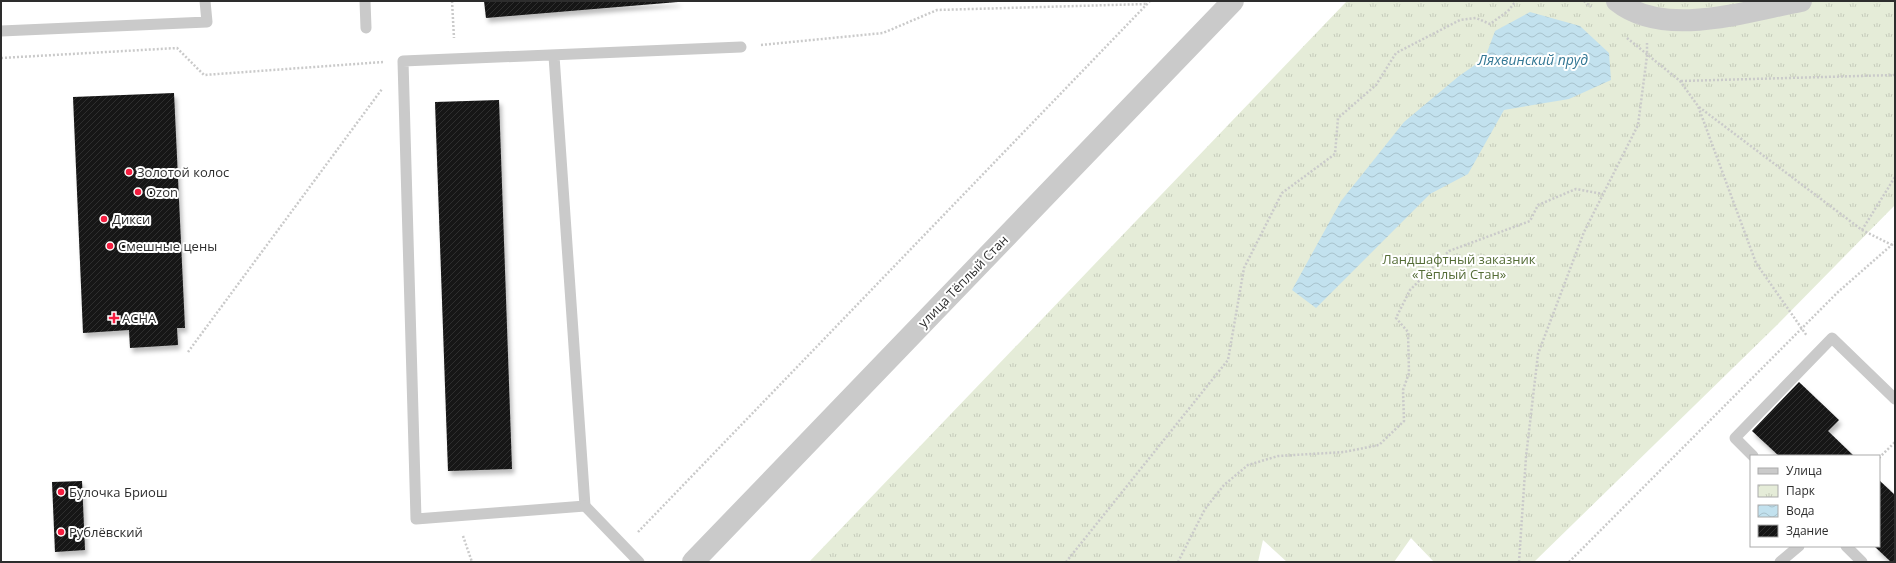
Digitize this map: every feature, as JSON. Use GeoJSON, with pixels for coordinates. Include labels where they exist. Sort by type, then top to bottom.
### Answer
{"type":"FeatureCollection","features":[{"type":"Feature","properties":{"kind":"street","name":"улица Тёплый Стан"},"geometry":{"type":"LineString","coordinates":[[693,562],[1233,1]]}},
{"type":"Feature","properties":{"kind":"street"},"geometry":{"type":"LineString","coordinates":[[1617,1],[1646,17],[1670,21],[1706,19],[1801,1]]}},
{"type":"Feature","properties":{"kind":"lane"},"geometry":{"type":"LineString","coordinates":[[1,31],[207,22],[205,1]]}},
{"type":"Feature","properties":{"kind":"lane"},"geometry":{"type":"LineString","coordinates":[[365,1],[366,28]]}},
{"type":"Feature","properties":{"kind":"lane"},"geometry":{"type":"LineString","coordinates":[[585,506],[416,519],[403,61],[554,56],[741,47]]}},
{"type":"Feature","properties":{"kind":"lane"},"geometry":{"type":"LineString","coordinates":[[554,56],[585,506],[639,562]]}},
{"type":"Feature","properties":{"kind":"lane"},"geometry":{"type":"LineString","coordinates":[[1752,455],[1735,438],[1832,338],[1895,399]]}},
{"type":"Feature","properties":{"kind":"lane"},"geometry":{"type":"LineString","coordinates":[[1780,562],[1797,547]]}},
{"type":"Feature","properties":{"kind":"lane"},"geometry":{"type":"LineString","coordinates":[[1847,547],[1862,562]]}},
{"type":"Feature","properties":{"kind":"path"},"geometry":{"type":"LineString","coordinates":[[452,1],[454,60]]}},
{"type":"Feature","properties":{"kind":"path"},"geometry":{"type":"LineString","coordinates":[[1102,1],[1103,6]]}},
{"type":"Feature","properties":{"kind":"path"},"geometry":{"type":"LineString","coordinates":[[624,547],[1150,1]]}},
{"type":"Feature","properties":{"kind":"path"},"geometry":{"type":"LineString","coordinates":[[1066,562],[1228,360],[1244,268],[1282,193],[1335,154],[1338,118],[1376,85],[1396,54],[1460,20],[1476,18],[1490,24],[1508,11],[1516,1]]}},
{"type":"Feature","properties":{"kind":"path"},"geometry":{"type":"LineString","coordinates":[[741,47],[883,33],[936,10],[1147,4]]}},
{"type":"Feature","properties":{"kind":"path"},"geometry":{"type":"LineString","coordinates":[[1,58],[177,48],[204,75],[403,61]]}},
{"type":"Feature","properties":{"kind":"path"},"geometry":{"type":"LineString","coordinates":[[1519,562],[1526,457],[1538,354],[1584,232],[1638,125],[1647,56],[1680,81],[1698,106],[1756,263],[1802,328]]}},
{"type":"Feature","properties":{"kind":"path"},"geometry":{"type":"LineString","coordinates":[[188,352],[403,61]]}},
{"type":"Feature","properties":{"kind":"path"},"geometry":{"type":"LineString","coordinates":[[1680,81],[1895,75]]}},
{"type":"Feature","properties":{"kind":"path"},"geometry":{"type":"LineString","coordinates":[[1698,106],[1862,230],[1892,245]]}},
{"type":"Feature","properties":{"kind":"path"},"geometry":{"type":"LineString","coordinates":[[1862,230],[1895,177]]}},
{"type":"Feature","properties":{"kind":"path"},"geometry":{"type":"LineString","coordinates":[[1178,562],[1205,510],[1224,485],[1248,465],[1278,456],[1344,452],[1379,445],[1404,421],[1403,390],[1409,373],[1408,332],[1396,318],[1410,290],[1449,251],[1530,221],[1538,205],[1576,189],[1603,194]]}},
{"type":"Feature","properties":{"kind":"path"},"geometry":{"type":"LineString","coordinates":[[1569,562],[1838,292],[1895,242]]}},
{"type":"Feature","properties":{"kind":"path"},"geometry":{"type":"LineString","coordinates":[[1880,457],[1895,442]]}},
{"type":"Feature","properties":{"kind":"path"},"geometry":{"type":"LineString","coordinates":[[455,516],[472,562]]}},
{"type":"Feature","properties":{"kind":"green space","name":"Ландшафтный заказник «Тёплый Стан»"},"geometry":{"type":"Polygon","coordinates":[[[1347,1],[1895,1],[1895,205],[1776,326],[1534,562],[1434,562],[1411,538],[1394,562],[1287,562],[1263,540],[1258,562],[809,562],[1347,1]]]}},
{"type":"Feature","properties":{"kind":"water","name":"Ляхвинский пруд"},"geometry":{"type":"Polygon","coordinates":[[[1530,12],[1580,26],[1609,53],[1611,80],[1569,99],[1504,110],[1468,174],[1430,194],[1316,308],[1292,290],[1341,201],[1404,122],[1459,76],[1485,58],[1495,31],[1530,12]]]}},
{"type":"Feature","properties":{"kind":"building"},"geometry":{"type":"Polygon","coordinates":[[[484,1],[678,1],[678,2],[486,18],[484,1]]]}},
{"type":"Feature","properties":{"kind":"building"},"geometry":{"type":"Polygon","coordinates":[[[174,93],[185,328],[177,328],[178,345],[130,348],[129,330],[83,333],[73,97],[174,93]]]}},
{"type":"Feature","properties":{"kind":"building"},"geometry":{"type":"Polygon","coordinates":[[[499,100],[512,469],[448,471],[435,102],[499,100]]]}},
{"type":"Feature","properties":{"kind":"building"},"geometry":{"type":"Polygon","coordinates":[[[1799,382],[1839,420],[1828,431],[1853,455],[1778,455],[1752,431],[1799,382]]]}},
{"type":"Feature","properties":{"kind":"building"},"geometry":{"type":"Polygon","coordinates":[[[82,481],[85,550],[55,552],[52,482],[82,481]]]}},
{"type":"Feature","properties":{"kind":"building"},"geometry":{"type":"Polygon","coordinates":[[[1880,481],[1895,495],[1895,562],[1891,562],[1875,547],[1880,547],[1880,481]]]}},
{"type":"Feature","properties":{"kind":"place","name":"Золотой колос"},"geometry":{"type":"Point","coordinates":[129,172]}},
{"type":"Feature","properties":{"kind":"place","name":"Ozon"},"geometry":{"type":"Point","coordinates":[138,192]}},
{"type":"Feature","properties":{"kind":"place","name":"Дикси"},"geometry":{"type":"Point","coordinates":[104,219]}},
{"type":"Feature","properties":{"kind":"place","name":"Смешные цены"},"geometry":{"type":"Point","coordinates":[110,246]}},
{"type":"Feature","properties":{"kind":"place","name":"АСНА"},"geometry":{"type":"Point","coordinates":[114,318]}},
{"type":"Feature","properties":{"kind":"place","name":"Булочка Бриош"},"geometry":{"type":"Point","coordinates":[61,492]}},
{"type":"Feature","properties":{"kind":"place","name":"Рублёвский"},"geometry":{"type":"Point","coordinates":[61,532]}}]}
